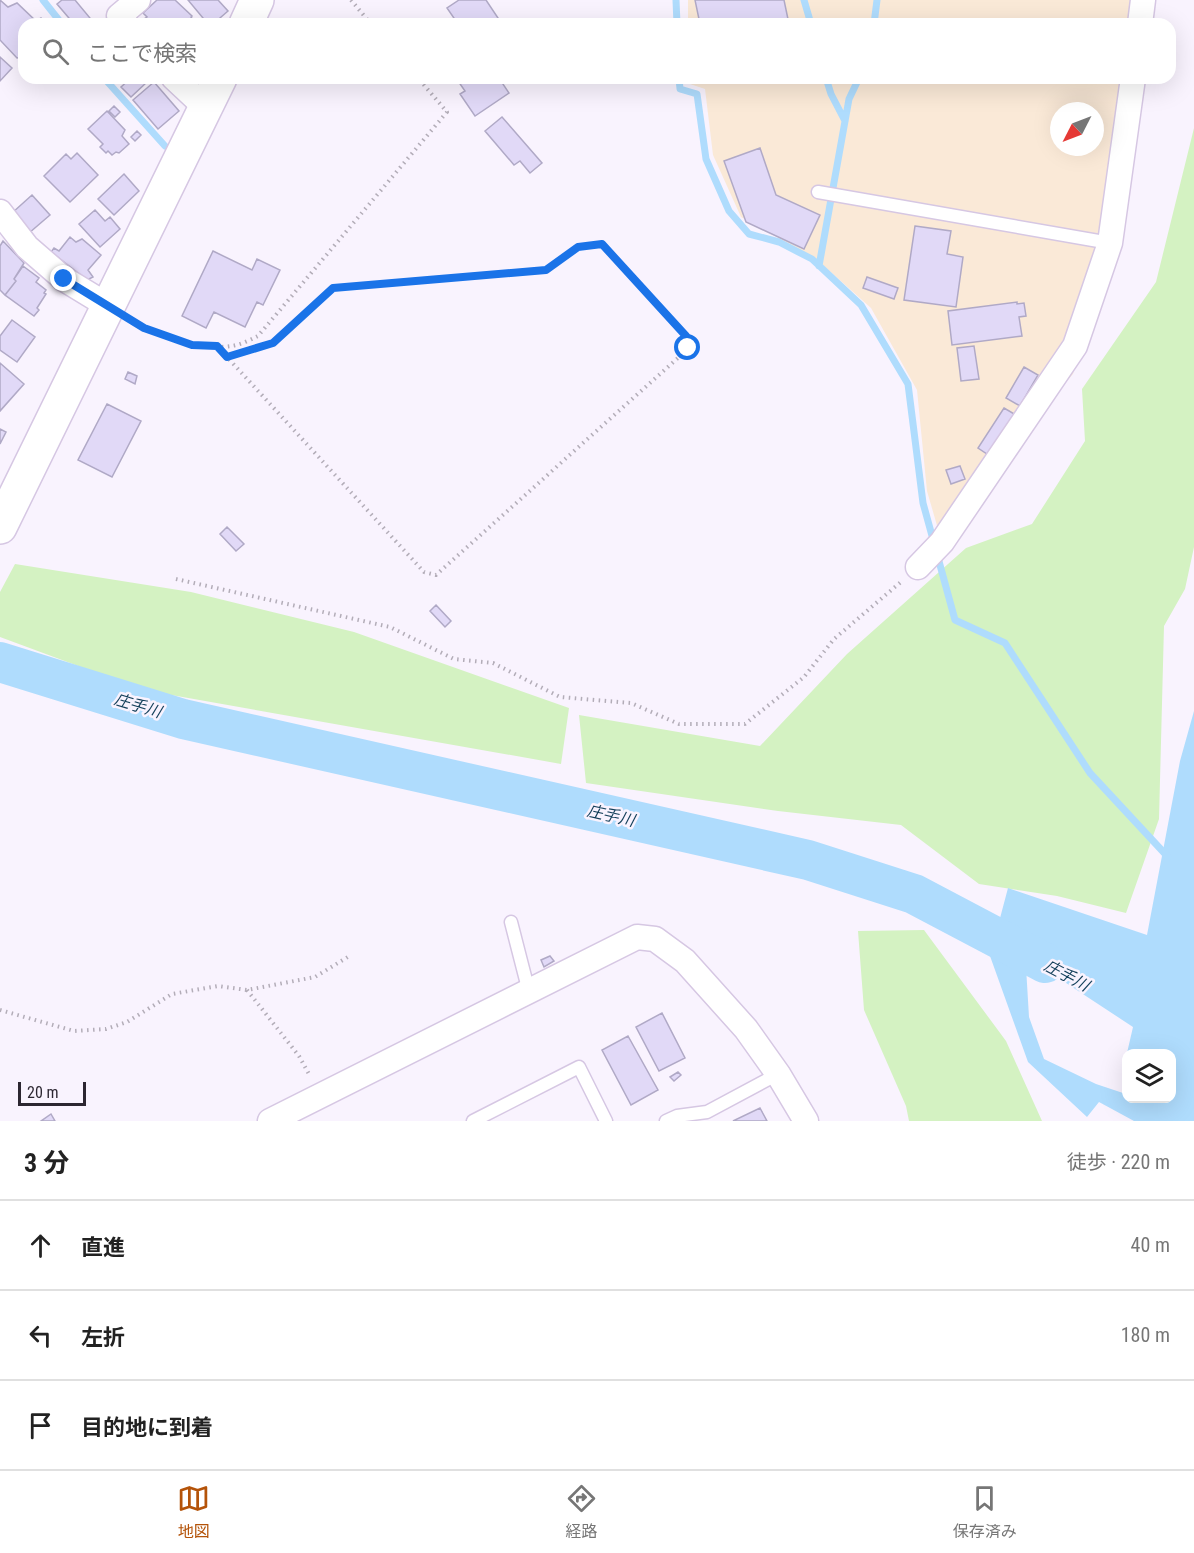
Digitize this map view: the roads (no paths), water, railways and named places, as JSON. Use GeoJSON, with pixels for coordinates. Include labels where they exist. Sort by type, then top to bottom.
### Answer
{"type":"FeatureCollection","features":[{"type":"Feature","properties":{"kind":"street"},"geometry":{"type":"LineString","coordinates":[[121,18],[119,16],[138,0]]}},
{"type":"Feature","properties":{"kind":"street"},"geometry":{"type":"LineString","coordinates":[[249,18],[257,0]]}},
{"type":"Feature","properties":{"kind":"street"},"geometry":{"type":"LineString","coordinates":[[1141,18],[1143,0]]}},
{"type":"Feature","properties":{"kind":"street"},"geometry":{"type":"LineString","coordinates":[[180,84],[206,108]]}},
{"type":"Feature","properties":{"kind":"street"},"geometry":{"type":"LineString","coordinates":[[0,527],[110,307],[217,84]]}},
{"type":"Feature","properties":{"kind":"street"},"geometry":{"type":"LineString","coordinates":[[918,567],[942,542],[1075,346],[1110,243],[1132,84]]}},
{"type":"Feature","properties":{"kind":"street"},"geometry":{"type":"LineString","coordinates":[[2,220],[27,247],[64,279],[110,307]]}},
{"type":"Feature","properties":{"kind":"street"},"geometry":{"type":"LineString","coordinates":[[270,1121],[637,937],[655,939],[685,961],[746,1029],[778,1074],[806,1121]]}},
{"type":"Feature","properties":{"kind":"lane"},"geometry":{"type":"LineString","coordinates":[[818,192],[1110,243]]}},
{"type":"Feature","properties":{"kind":"lane"},"geometry":{"type":"LineString","coordinates":[[511,922],[529,992]]}},
{"type":"Feature","properties":{"kind":"lane"},"geometry":{"type":"LineString","coordinates":[[473,1121],[579,1067],[606,1121]]}},
{"type":"Feature","properties":{"kind":"lane"},"geometry":{"type":"LineString","coordinates":[[666,1121],[677,1116],[707,1112],[778,1074]]}},
{"type":"Feature","properties":{"kind":"water"},"geometry":{"type":"Polygon","coordinates":[[[1194,711],[1194,1121],[1134,1121],[1099,1102],[1087,1117],[1028,1062],[990,956],[1008,888],[1147,935],[1180,761],[1194,711]],[[1026,967],[1029,1017],[1044,1059],[1096,1084],[1122,1093],[1122,1103],[1176,1103],[1176,1049],[1128,1049],[1133,1027],[1060,979],[1026,967]]]}},
{"type":"Feature","properties":{"kind":"waterway"},"geometry":{"type":"LineString","coordinates":[[43,0],[57,18]]}},
{"type":"Feature","properties":{"kind":"waterway"},"geometry":{"type":"LineString","coordinates":[[676,0],[677,18]]}},
{"type":"Feature","properties":{"kind":"waterway"},"geometry":{"type":"LineString","coordinates":[[804,0],[809,18]]}},
{"type":"Feature","properties":{"kind":"waterway"},"geometry":{"type":"LineString","coordinates":[[875,18],[877,0]]}},
{"type":"Feature","properties":{"kind":"waterway"},"geometry":{"type":"LineString","coordinates":[[109,84],[165,146]]}},
{"type":"Feature","properties":{"kind":"waterway"},"geometry":{"type":"LineString","coordinates":[[680,84],[680,89],[697,94],[706,159],[729,211],[749,234],[779,242],[812,259],[861,305],[908,384],[923,503],[934,543]]}},
{"type":"Feature","properties":{"kind":"waterway"},"geometry":{"type":"LineString","coordinates":[[828,84],[845,121]]}},
{"type":"Feature","properties":{"kind":"waterway"},"geometry":{"type":"LineString","coordinates":[[819,266],[849,99],[856,84]]}},
{"type":"Feature","properties":{"kind":"waterway"},"geometry":{"type":"LineString","coordinates":[[937,554],[955,620],[1005,643],[1090,773],[1168,857]]}},
{"type":"Feature","properties":{"kind":"waterway","name":"庄手川"},"geometry":{"type":"LineString","coordinates":[[0,662],[183,719],[808,860],[914,894],[1045,963]]}}]}
